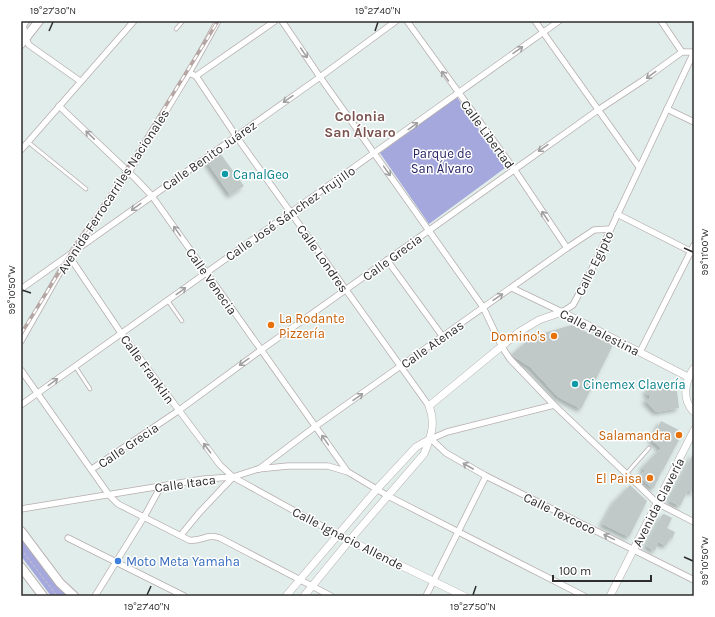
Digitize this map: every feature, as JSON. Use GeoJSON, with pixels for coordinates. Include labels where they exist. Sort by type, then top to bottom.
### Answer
{"type":"FeatureCollection","features":[{"type":"Feature","properties":{"kind":"main road"},"geometry":{"type":"LineString","coordinates":[[23,42],[39,21]]}},
{"type":"Feature","properties":{"kind":"main road"},"geometry":{"type":"LineString","coordinates":[[21,532],[60,583],[74,596]]}},
{"type":"Feature","properties":{"kind":"main road"},"geometry":{"type":"LineString","coordinates":[[21,567],[43,596]]}},
{"type":"Feature","properties":{"kind":"street"},"geometry":{"type":"LineString","coordinates":[[21,150],[134,21]]}},
{"type":"Feature","properties":{"kind":"street","name":"Avenida Ferrocarriles Nacionales"},"geometry":{"type":"LineString","coordinates":[[21,341],[69,256],[129,172],[189,73],[218,21]]}},
{"type":"Feature","properties":{"kind":"street"},"geometry":{"type":"LineString","coordinates":[[189,73],[196,76],[275,21]]}},
{"type":"Feature","properties":{"kind":"street"},"geometry":{"type":"LineString","coordinates":[[282,21],[483,307],[502,347],[510,359],[554,405],[657,503],[694,522]]}},
{"type":"Feature","properties":{"kind":"street","name":"Calle Benito Juárez"},"geometry":{"type":"LineString","coordinates":[[21,289],[320,77],[396,21]]}},
{"type":"Feature","properties":{"kind":"street","name":"Calle Libertad"},"geometry":{"type":"LineString","coordinates":[[407,21],[514,169],[567,248]]}},
{"type":"Feature","properties":{"kind":"street"},"geometry":{"type":"LineString","coordinates":[[535,21],[639,167]]}},
{"type":"Feature","properties":{"kind":"street","name":"Calle José Sánchez Trujillo"},"geometry":{"type":"LineString","coordinates":[[21,405],[559,21]]}},
{"type":"Feature","properties":{"kind":"street"},"geometry":{"type":"LineString","coordinates":[[662,21],[682,52],[694,52]]}},
{"type":"Feature","properties":{"kind":"street"},"geometry":{"type":"LineString","coordinates":[[22,24],[23,42],[80,82]]}},
{"type":"Feature","properties":{"kind":"street","name":"Calle Grecia"},"geometry":{"type":"LineString","coordinates":[[92,470],[178,411],[514,169],[682,52]]}},
{"type":"Feature","properties":{"kind":"street","name":"Calle Egipto"},"geometry":{"type":"LineString","coordinates":[[429,406],[519,332],[539,320],[562,312],[573,305],[694,52]]}},
{"type":"Feature","properties":{"kind":"street","name":"Calle Londres"},"geometry":{"type":"LineString","coordinates":[[196,76],[236,136],[429,406]]}},
{"type":"Feature","properties":{"kind":"street","name":"Calle Venecia"},"geometry":{"type":"LineString","coordinates":[[59,106],[129,172],[152,196],[348,472]]}},
{"type":"Feature","properties":{"kind":"street"},"geometry":{"type":"LineString","coordinates":[[667,109],[694,122]]}},
{"type":"Feature","properties":{"kind":"street"},"geometry":{"type":"LineString","coordinates":[[617,214],[692,252]]}},
{"type":"Feature","properties":{"kind":"street","name":"Calle Atenas"},"geometry":{"type":"LineString","coordinates":[[258,470],[316,426],[567,248],[594,230],[610,229]]}},
{"type":"Feature","properties":{"kind":"street"},"geometry":{"type":"LineString","coordinates":[[640,352],[692,252],[694,245]]}},
{"type":"Feature","properties":{"kind":"street","name":"Calle Franklin"},"geometry":{"type":"LineString","coordinates":[[69,256],[121,333],[178,411],[220,465],[233,477]]}},
{"type":"Feature","properties":{"kind":"street"},"geometry":{"type":"LineString","coordinates":[[387,260],[443,337]]}},
{"type":"Feature","properties":{"kind":"street","name":"Calle Palestina"},"geometry":{"type":"LineString","coordinates":[[512,288],[688,377]]}},
{"type":"Feature","properties":{"kind":"street"},"geometry":{"type":"LineString","coordinates":[[694,368],[688,377],[685,388],[687,399],[694,412]]}},
{"type":"Feature","properties":{"kind":"street"},"geometry":{"type":"LineString","coordinates":[[21,370],[109,495],[118,504],[189,540],[194,541],[209,535],[214,535],[331,596]]}},
{"type":"Feature","properties":{"kind":"street"},"geometry":{"type":"LineString","coordinates":[[286,596],[377,489],[416,447],[447,432],[554,405]]}},
{"type":"Feature","properties":{"kind":"street"},"geometry":{"type":"LineString","coordinates":[[304,596],[349,540],[424,454],[431,439],[433,420],[429,406]]}},
{"type":"Feature","properties":{"kind":"street","name":"Avenida Clavería"},"geometry":{"type":"LineString","coordinates":[[610,596],[694,430]]}},
{"type":"Feature","properties":{"kind":"street","name":"Calle Texcoco"},"geometry":{"type":"LineString","coordinates":[[431,439],[446,453],[486,476],[694,580]]}},
{"type":"Feature","properties":{"kind":"street","name":"Calle Itaca"},"geometry":{"type":"LineString","coordinates":[[21,509],[204,479],[233,477],[258,470],[301,465],[328,466],[348,472]]}},
{"type":"Feature","properties":{"kind":"street"},"geometry":{"type":"LineString","coordinates":[[348,472],[388,496],[584,596]]}},
{"type":"Feature","properties":{"kind":"street"},"geometry":{"type":"LineString","coordinates":[[426,596],[486,476]]}},
{"type":"Feature","properties":{"kind":"street"},"geometry":{"type":"LineString","coordinates":[[181,535],[199,513],[233,477]]}},
{"type":"Feature","properties":{"kind":"street","name":"Calle Ignacio Allende"},"geometry":{"type":"LineString","coordinates":[[233,477],[338,535],[464,596]]}},
{"type":"Feature","properties":{"kind":"street"},"geometry":{"type":"LineString","coordinates":[[95,596],[144,517],[161,486]]}},
{"type":"Feature","properties":{"kind":"street"},"geometry":{"type":"LineString","coordinates":[[68,538],[184,596]]}},
{"type":"Feature","properties":{"kind":"lane"},"geometry":{"type":"LineString","coordinates":[[176,29],[183,21]]}},
{"type":"Feature","properties":{"kind":"lane"},"geometry":{"type":"LineString","coordinates":[[28,142],[86,189]]}},
{"type":"Feature","properties":{"kind":"lane"},"geometry":{"type":"LineString","coordinates":[[168,301],[182,322]]}},
{"type":"Feature","properties":{"kind":"lane"},"geometry":{"type":"LineString","coordinates":[[75,366],[90,390]]}},
{"type":"Feature","properties":{"kind":"lane"},"geometry":{"type":"LineString","coordinates":[[627,473],[649,448]]}},
{"type":"Feature","properties":{"kind":"path"},"geometry":{"type":"LineString","coordinates":[[21,549],[57,596]]}},
{"type":"Feature","properties":{"kind":"green space","name":"Parque de San Álvaro"},"geometry":{"type":"Polygon","coordinates":[[[457,97],[505,168],[429,224],[380,153],[457,97]]]}},
{"type":"Feature","properties":{"kind":"green space"},"geometry":{"type":"Polygon","coordinates":[[[21,538],[59,588],[67,596],[51,596],[21,556],[21,538]]]}},
{"type":"Feature","properties":{"kind":"building","name":"CanalGeo"},"geometry":{"type":"Polygon","coordinates":[[[220,153],[244,186],[230,195],[207,162],[220,153]]]}},
{"type":"Feature","properties":{"kind":"building"},"geometry":{"type":"Polygon","coordinates":[[[572,325],[613,345],[581,409],[558,397],[530,367],[511,355],[537,335],[572,325]]]}},
{"type":"Feature","properties":{"kind":"building"},"geometry":{"type":"Polygon","coordinates":[[[670,384],[671,391],[677,391],[679,408],[656,412],[644,399],[649,399],[650,395],[646,394],[646,390],[649,390],[649,388],[670,384]]]}},
{"type":"Feature","properties":{"kind":"building"},"geometry":{"type":"Polygon","coordinates":[[[661,421],[683,432],[660,473],[661,474],[658,477],[659,478],[653,489],[639,476],[645,471],[642,468],[661,448],[651,440],[661,421]]]}},
{"type":"Feature","properties":{"kind":"building"},"geometry":{"type":"Polygon","coordinates":[[[694,452],[694,493],[688,490],[680,506],[669,501],[694,452]]]}},
{"type":"Feature","properties":{"kind":"building"},"geometry":{"type":"Polygon","coordinates":[[[630,485],[647,501],[629,537],[602,524],[614,502],[630,485]]]}},
{"type":"Feature","properties":{"kind":"building"},"geometry":{"type":"Polygon","coordinates":[[[664,514],[672,518],[667,528],[675,532],[672,539],[670,538],[666,546],[658,542],[655,551],[646,546],[662,515],[664,514]]]}},
{"type":"Feature","properties":{"kind":"railway"},"geometry":{"type":"LineString","coordinates":[[21,334],[69,256],[126,170],[218,21]]}},
{"type":"Feature","properties":{"kind":"place","name":"CanalGeo"},"geometry":{"type":"Point","coordinates":[225,174]}},
{"type":"Feature","properties":{"kind":"place","name":"La Rodante Pizzería"},"geometry":{"type":"Point","coordinates":[271,325]}},
{"type":"Feature","properties":{"kind":"place","name":"Domino's"},"geometry":{"type":"Point","coordinates":[554,336]}},
{"type":"Feature","properties":{"kind":"place","name":"Cinemex Clavería"},"geometry":{"type":"Point","coordinates":[575,384]}},
{"type":"Feature","properties":{"kind":"place","name":"Salamandra"},"geometry":{"type":"Point","coordinates":[679,435]}},
{"type":"Feature","properties":{"kind":"place","name":"El Paisa"},"geometry":{"type":"Point","coordinates":[650,478]}},
{"type":"Feature","properties":{"kind":"place","name":"Moto Meta Yamaha"},"geometry":{"type":"Point","coordinates":[118,561]}},
{"type":"Feature","properties":{"kind":"district","name":"Colonia San Álvaro"},"geometry":{"type":"Point","coordinates":[360,124]}}]}
